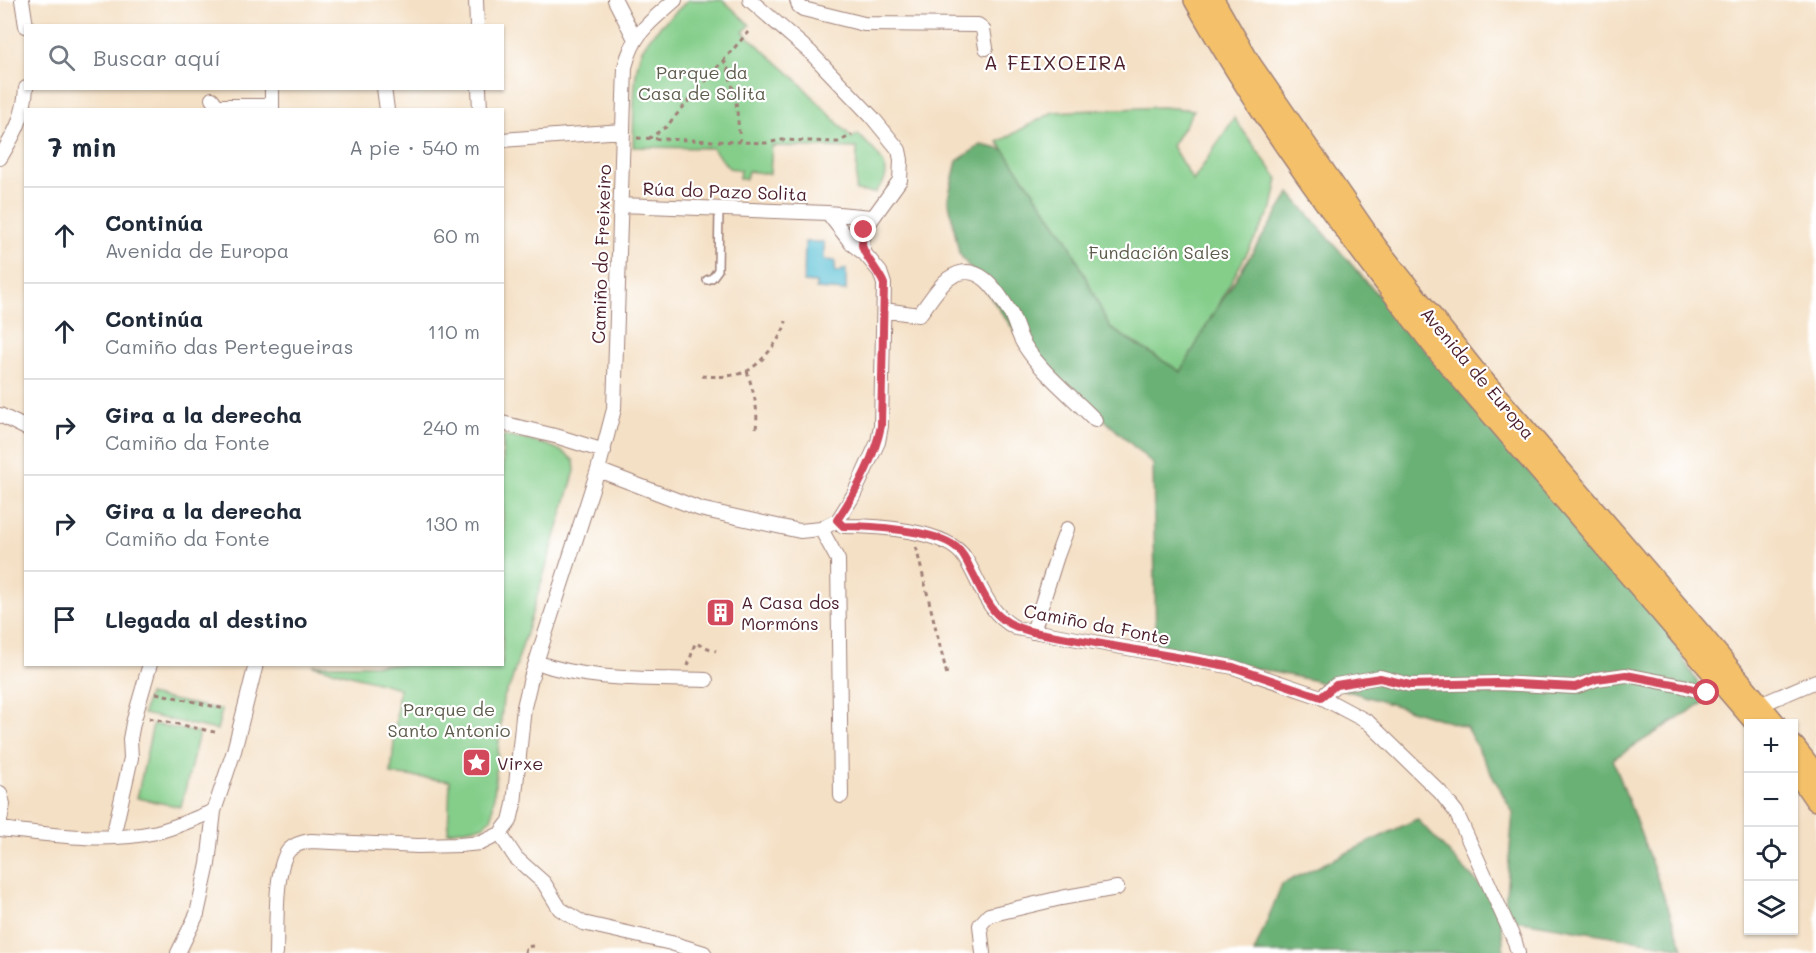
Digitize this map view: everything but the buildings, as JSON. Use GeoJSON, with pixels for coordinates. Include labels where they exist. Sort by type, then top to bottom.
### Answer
{"type":"FeatureCollection","features":[{"type":"Feature","properties":{"kind":"main road","name":"Avenida de Europa"},"geometry":{"type":"LineString","coordinates":[[1195,0],[1319,195],[1392,293],[1441,355],[1720,680],[1759,714]]}},
{"type":"Feature","properties":{"kind":"main road","name":"Avenida de Europa"},"geometry":{"type":"LineString","coordinates":[[1220,3],[1250,64],[1376,247],[1473,369],[1759,714]]}},
{"type":"Feature","properties":{"kind":"main road"},"geometry":{"type":"LineString","coordinates":[[1798,752],[1816,775]]}},
{"type":"Feature","properties":{"kind":"main road"},"geometry":{"type":"LineString","coordinates":[[1797,773],[1816,800]]}},
{"type":"Feature","properties":{"kind":"street"},"geometry":{"type":"LineString","coordinates":[[22,0],[26,24]]}},
{"type":"Feature","properties":{"kind":"street"},"geometry":{"type":"LineString","coordinates":[[476,0],[477,24]]}},
{"type":"Feature","properties":{"kind":"street"},"geometry":{"type":"LineString","coordinates":[[615,0],[635,39]]}},
{"type":"Feature","properties":{"kind":"street","name":"Camiño do Freixeiro"},"geometry":{"type":"LineString","coordinates":[[500,834],[510,821],[512,812],[524,708],[536,662],[604,451],[614,409],[621,206],[627,135],[625,67],[630,46],[642,29],[675,0]]}},
{"type":"Feature","properties":{"kind":"street"},"geometry":{"type":"LineString","coordinates":[[598,470],[700,509],[800,531],[821,530],[837,520],[853,496],[879,434],[884,284],[880,272],[865,254],[862,244],[867,224],[900,180],[901,160],[898,150],[872,117],[810,52],[750,0]]}},
{"type":"Feature","properties":{"kind":"street"},"geometry":{"type":"LineString","coordinates":[[797,0],[803,9],[864,24],[978,25],[983,29],[986,48]]}},
{"type":"Feature","properties":{"kind":"street"},"geometry":{"type":"LineString","coordinates":[[25,108],[26,90]]}},
{"type":"Feature","properties":{"kind":"street"},"geometry":{"type":"LineString","coordinates":[[212,99],[217,106],[272,108],[272,90]]}},
{"type":"Feature","properties":{"kind":"street"},"geometry":{"type":"LineString","coordinates":[[384,90],[387,108]]}},
{"type":"Feature","properties":{"kind":"street"},"geometry":{"type":"LineString","coordinates":[[480,90],[480,108]]}},
{"type":"Feature","properties":{"kind":"street"},"geometry":{"type":"LineString","coordinates":[[0,158],[15,135],[24,112]]}},
{"type":"Feature","properties":{"kind":"street"},"geometry":{"type":"LineString","coordinates":[[504,140],[627,135]]}},
{"type":"Feature","properties":{"kind":"street","name":"Rúa do Pazo Solita"},"geometry":{"type":"LineString","coordinates":[[621,206],[828,213],[867,224]]}},
{"type":"Feature","properties":{"kind":"street","name":"Rúa do Pazo Solita"},"geometry":{"type":"LineString","coordinates":[[828,213],[852,244],[865,254]]}},
{"type":"Feature","properties":{"kind":"street"},"geometry":{"type":"LineString","coordinates":[[884,310],[919,315],[946,280],[962,271],[978,273],[989,282],[1011,314],[1024,346],[1095,420]]}},
{"type":"Feature","properties":{"kind":"street"},"geometry":{"type":"LineString","coordinates":[[0,415],[24,427]]}},
{"type":"Feature","properties":{"kind":"street"},"geometry":{"type":"LineString","coordinates":[[504,423],[604,451]]}},
{"type":"Feature","properties":{"kind":"street","name":"Camiño da Fonte"},"geometry":{"type":"LineString","coordinates":[[837,520],[843,526],[899,530],[954,545],[964,556],[991,609],[1016,628],[1233,667],[1321,697],[1368,722],[1440,792],[1456,812],[1518,953]]}},
{"type":"Feature","properties":{"kind":"street"},"geometry":{"type":"LineString","coordinates":[[821,530],[838,560],[841,796]]}},
{"type":"Feature","properties":{"kind":"street"},"geometry":{"type":"LineString","coordinates":[[1033,632],[1067,530]]}},
{"type":"Feature","properties":{"kind":"street"},"geometry":{"type":"LineString","coordinates":[[536,662],[575,673],[617,679],[706,680]]}},
{"type":"Feature","properties":{"kind":"street"},"geometry":{"type":"LineString","coordinates":[[112,837],[131,758],[132,723],[149,666]]}},
{"type":"Feature","properties":{"kind":"street"},"geometry":{"type":"LineString","coordinates":[[178,953],[196,914],[208,864],[214,811],[234,751],[255,666]]}},
{"type":"Feature","properties":{"kind":"street"},"geometry":{"type":"LineString","coordinates":[[1321,697],[1336,685],[1380,678],[1410,685],[1497,683],[1575,687],[1597,679],[1626,675],[1707,693],[1720,680]]}},
{"type":"Feature","properties":{"kind":"street"},"geometry":{"type":"LineString","coordinates":[[1759,714],[1816,681]]}},
{"type":"Feature","properties":{"kind":"street"},"geometry":{"type":"LineString","coordinates":[[0,793],[3,804],[0,821]]}},
{"type":"Feature","properties":{"kind":"street"},"geometry":{"type":"LineString","coordinates":[[0,829],[72,837],[112,837],[159,831],[214,811]]}},
{"type":"Feature","properties":{"kind":"street"},"geometry":{"type":"LineString","coordinates":[[276,953],[280,877],[283,860],[290,848],[302,842],[311,841],[418,846],[459,845],[481,843],[500,834],[516,858],[544,883],[560,909],[583,923],[670,942],[704,953]]}},
{"type":"Feature","properties":{"kind":"street"},"geometry":{"type":"LineString","coordinates":[[984,953],[980,925],[989,915],[1117,888]]}},
{"type":"Feature","properties":{"kind":"lane"},"geometry":{"type":"LineString","coordinates":[[708,280],[718,270],[719,209]]}},
{"type":"Feature","properties":{"kind":"path"},"geometry":{"type":"LineString","coordinates":[[648,139],[666,127],[748,32]]}},
{"type":"Feature","properties":{"kind":"path"},"geometry":{"type":"LineString","coordinates":[[723,60],[727,65],[736,101],[740,142]]}},
{"type":"Feature","properties":{"kind":"path"},"geometry":{"type":"LineString","coordinates":[[627,135],[648,139],[740,142],[838,142],[852,135]]}},
{"type":"Feature","properties":{"kind":"path"},"geometry":{"type":"LineString","coordinates":[[702,376],[738,374],[747,371],[764,356],[783,332],[786,321]]}},
{"type":"Feature","properties":{"kind":"path"},"geometry":{"type":"LineString","coordinates":[[747,371],[757,403],[756,428]]}},
{"type":"Feature","properties":{"kind":"path"},"geometry":{"type":"LineString","coordinates":[[914,533],[917,555],[947,675]]}},
{"type":"Feature","properties":{"kind":"path"},"geometry":{"type":"LineString","coordinates":[[683,679],[695,643],[716,651]]}},
{"type":"Feature","properties":{"kind":"path"},"geometry":{"type":"LineString","coordinates":[[149,691],[225,708]]}},
{"type":"Feature","properties":{"kind":"path"},"geometry":{"type":"LineString","coordinates":[[142,716],[219,733]]}},
{"type":"Feature","properties":{"kind":"path"},"geometry":{"type":"LineString","coordinates":[[525,953],[526,947],[533,946]]}},
{"type":"Feature","properties":{"kind":"green space","name":"Parque da Casa de Solita"},"geometry":{"type":"Polygon","coordinates":[[[688,0],[723,0],[750,25],[743,32],[795,78],[852,138],[858,134],[868,144],[878,155],[886,175],[875,193],[856,191],[857,148],[772,146],[770,174],[748,171],[746,179],[739,178],[740,170],[729,168],[712,148],[633,147],[635,81],[639,57],[652,35],[688,0]]]}},
{"type":"Feature","properties":{"kind":"green space","name":"Fundación Sales"},"geometry":{"type":"Polygon","coordinates":[[[1162,107],[1194,110],[1172,146],[1193,181],[1234,118],[1278,179],[1272,208],[1181,372],[1110,328],[1067,239],[998,142],[1053,112],[1162,107]]]}},
{"type":"Feature","properties":{"kind":"green space"},"geometry":{"type":"Polygon","coordinates":[[[981,145],[1004,150],[1067,239],[1110,328],[1181,372],[1209,321],[1290,193],[1666,630],[1708,700],[1613,759],[1683,948],[1504,918],[1513,813],[1466,727],[1312,680],[1156,648],[1153,464],[1028,350],[959,253],[948,198],[957,161],[981,145]]]}},
{"type":"Feature","properties":{"kind":"green space","name":"Parque de Santo Antonio"},"geometry":{"type":"Polygon","coordinates":[[[504,436],[541,443],[567,455],[574,461],[575,471],[511,683],[503,699],[492,817],[483,826],[448,832],[450,781],[391,774],[399,688],[317,666],[504,666],[504,436]]]}},
{"type":"Feature","properties":{"kind":"green space"},"geometry":{"type":"Polygon","coordinates":[[[148,695],[222,710],[217,730],[143,714],[148,695]]]}},
{"type":"Feature","properties":{"kind":"green space"},"geometry":{"type":"Polygon","coordinates":[[[153,724],[199,733],[181,807],[137,798],[153,724]]]}},
{"type":"Feature","properties":{"kind":"green space"},"geometry":{"type":"Polygon","coordinates":[[[1417,819],[1500,907],[1504,953],[1254,953],[1282,884],[1417,819]]]}},
{"type":"Feature","properties":{"kind":"water"},"geometry":{"type":"Polygon","coordinates":[[[805,242],[824,242],[824,260],[835,261],[835,272],[846,269],[846,291],[816,289],[816,283],[804,282],[805,242]]]}},
{"type":"Feature","properties":{"kind":"place","name":"A Casa dos Mormóns"},"geometry":{"type":"Point","coordinates":[720,612]}},
{"type":"Feature","properties":{"kind":"place","name":"Virxe"},"geometry":{"type":"Point","coordinates":[476,763]}},
{"type":"Feature","properties":{"kind":"district","name":"A FEIXOEIRA"},"geometry":{"type":"Point","coordinates":[1056,62]}},
{"type":"Feature","properties":{"kind":"route"},"geometry":{"type":"LineString","coordinates":[[864,230],[862,244],[865,254],[880,272],[884,284],[881,426],[878,442],[853,496],[837,520],[843,526],[899,530],[936,538],[954,545],[964,556],[991,609],[1016,628],[1233,667],[1321,697],[1336,685],[1380,678],[1410,685],[1497,683],[1575,687],[1597,679],[1626,675],[1707,693]]}}]}
